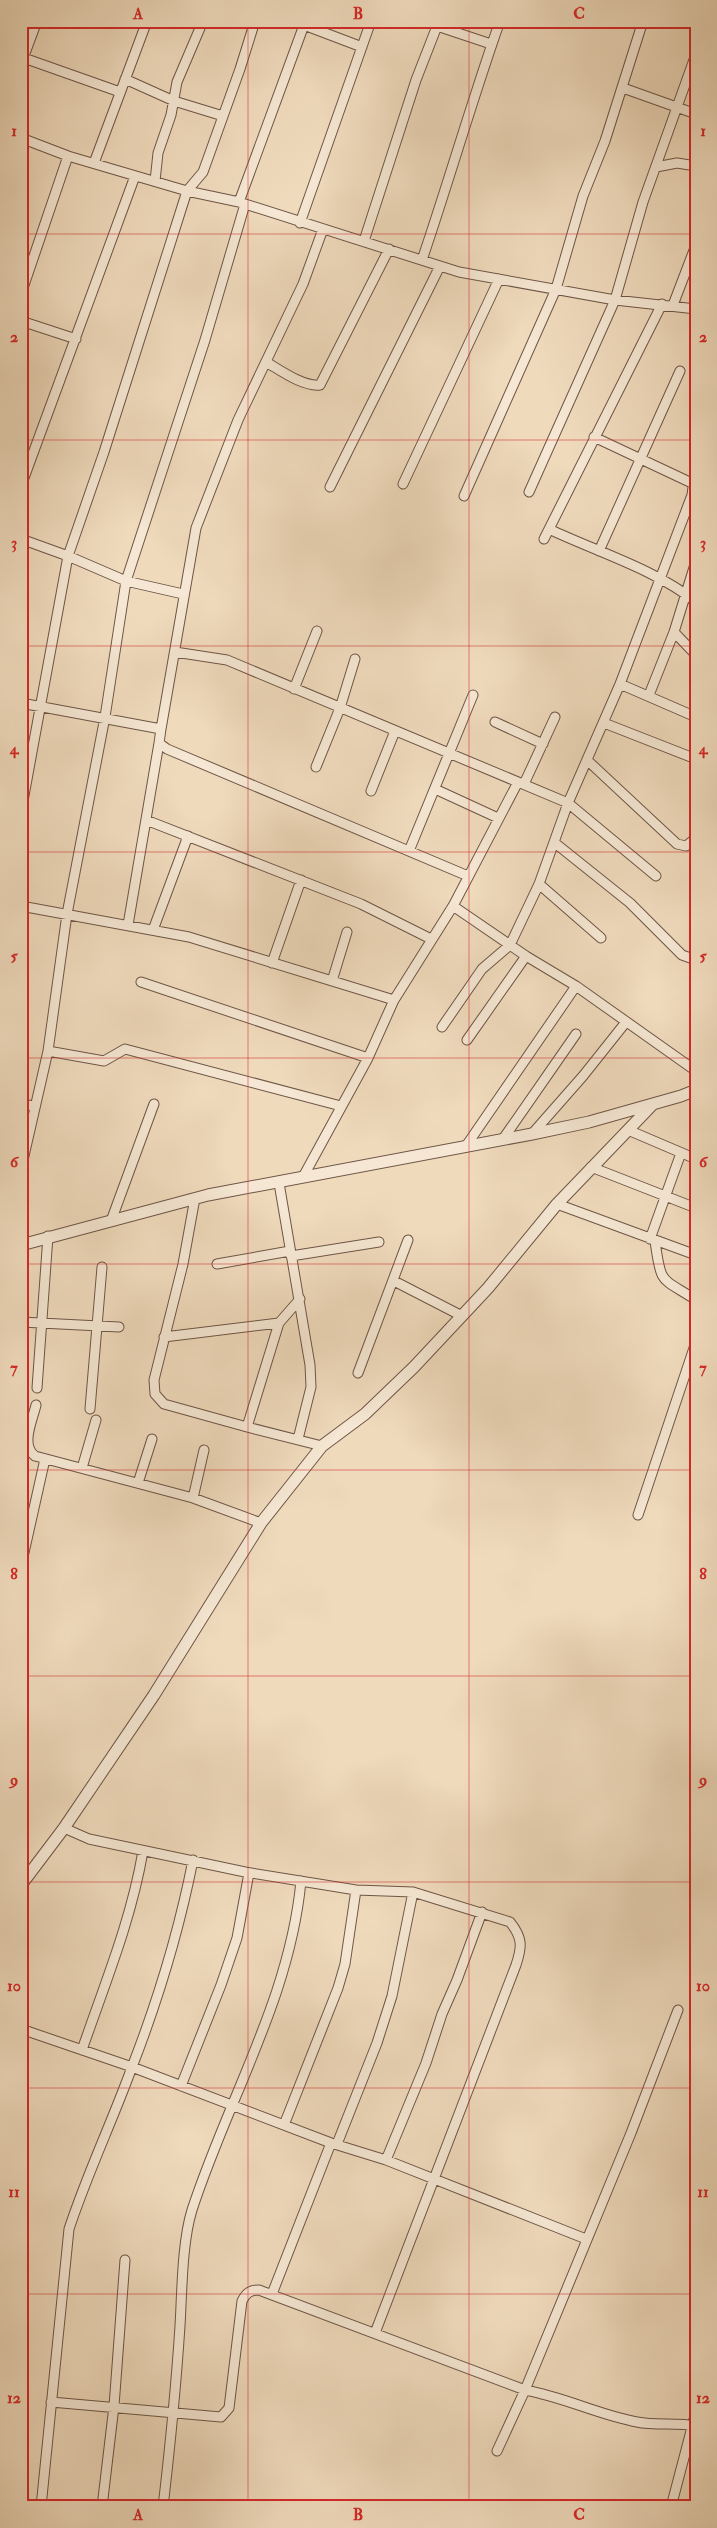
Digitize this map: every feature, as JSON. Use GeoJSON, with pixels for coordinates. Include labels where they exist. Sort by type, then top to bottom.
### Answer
{"type":"FeatureCollection","features":[{"type":"Feature","properties":{"kind":"street"},"geometry":{"type":"LineString","coordinates":[[37,21],[22,59],[120,92]]}},
{"type":"Feature","properties":{"kind":"street"},"geometry":{"type":"LineString","coordinates":[[94,163],[147,21]]}},
{"type":"Feature","properties":{"kind":"street"},"geometry":{"type":"LineString","coordinates":[[155,181],[158,153],[174,101],[177,82],[203,21]]}},
{"type":"Feature","properties":{"kind":"street"},"geometry":{"type":"LineString","coordinates":[[21,812],[68,556],[104,452],[188,191],[203,172],[255,21]]}},
{"type":"Feature","properties":{"kind":"street"},"geometry":{"type":"LineString","coordinates":[[294,21],[305,23],[362,47]]}},
{"type":"Feature","properties":{"kind":"street"},"geometry":{"type":"LineString","coordinates":[[300,223],[371,21]]}},
{"type":"Feature","properties":{"kind":"street"},"geometry":{"type":"LineString","coordinates":[[422,260],[500,21]]}},
{"type":"Feature","properties":{"kind":"street"},"geometry":{"type":"LineString","coordinates":[[464,496],[556,289],[583,196],[623,88],[643,21]]}},
{"type":"Feature","properties":{"kind":"street"},"geometry":{"type":"LineString","coordinates":[[21,1169],[48,1050],[67,914],[105,717],[126,581],[205,340],[242,203],[305,23]]}},
{"type":"Feature","properties":{"kind":"street"},"geometry":{"type":"LineString","coordinates":[[364,241],[416,80],[438,24],[491,44]]}},
{"type":"Feature","properties":{"kind":"street"},"geometry":{"type":"LineString","coordinates":[[529,492],[615,300],[656,167],[696,54]]}},
{"type":"Feature","properties":{"kind":"street"},"geometry":{"type":"LineString","coordinates":[[125,79],[174,101],[223,116]]}},
{"type":"Feature","properties":{"kind":"street"},"geometry":{"type":"LineString","coordinates":[[623,88],[696,114]]}},
{"type":"Feature","properties":{"kind":"street"},"geometry":{"type":"LineString","coordinates":[[21,138],[68,156],[188,191],[242,203],[440,266],[499,279],[615,300],[696,309]]}},
{"type":"Feature","properties":{"kind":"street"},"geometry":{"type":"LineString","coordinates":[[21,294],[68,156]]}},
{"type":"Feature","properties":{"kind":"street"},"geometry":{"type":"LineString","coordinates":[[656,167],[677,163],[696,166]]}},
{"type":"Feature","properties":{"kind":"street"},"geometry":{"type":"LineString","coordinates":[[21,486],[135,176]]}},
{"type":"Feature","properties":{"kind":"street"},"geometry":{"type":"LineString","coordinates":[[128,925],[160,729],[175,652],[183,594],[196,528],[238,420],[303,284],[323,229]]}},
{"type":"Feature","properties":{"kind":"street"},"geometry":{"type":"LineString","coordinates":[[673,305],[696,245]]}},
{"type":"Feature","properties":{"kind":"street"},"geometry":{"type":"LineString","coordinates":[[266,362],[314,386],[320,385],[389,249]]}},
{"type":"Feature","properties":{"kind":"street"},"geometry":{"type":"LineString","coordinates":[[330,487],[440,266]]}},
{"type":"Feature","properties":{"kind":"street"},"geometry":{"type":"LineString","coordinates":[[402,484],[499,279]]}},
{"type":"Feature","properties":{"kind":"street"},"geometry":{"type":"LineString","coordinates":[[544,539],[662,304]]}},
{"type":"Feature","properties":{"kind":"street"},"geometry":{"type":"LineString","coordinates":[[21,321],[76,339]]}},
{"type":"Feature","properties":{"kind":"street"},"geometry":{"type":"LineString","coordinates":[[600,551],[680,371]]}},
{"type":"Feature","properties":{"kind":"street"},"geometry":{"type":"LineString","coordinates":[[594,438],[695,484]]}},
{"type":"Feature","properties":{"kind":"street"},"geometry":{"type":"LineString","coordinates":[[442,1028],[482,969],[510,945],[539,884],[568,803],[620,684],[692,495],[695,484],[696,464]]}},
{"type":"Feature","properties":{"kind":"street"},"geometry":{"type":"LineString","coordinates":[[549,529],[660,579],[685,593],[696,602]]}},
{"type":"Feature","properties":{"kind":"street"},"geometry":{"type":"LineString","coordinates":[[21,539],[68,556],[126,581],[183,594]]}},
{"type":"Feature","properties":{"kind":"street"},"geometry":{"type":"LineString","coordinates":[[649,695],[674,632],[696,561]]}},
{"type":"Feature","properties":{"kind":"street"},"geometry":{"type":"LineString","coordinates":[[294,689],[318,631]]}},
{"type":"Feature","properties":{"kind":"street"},"geometry":{"type":"LineString","coordinates":[[674,632],[696,655]]}},
{"type":"Feature","properties":{"kind":"street"},"geometry":{"type":"LineString","coordinates":[[175,652],[227,660],[568,803],[656,876]]}},
{"type":"Feature","properties":{"kind":"street"},"geometry":{"type":"LineString","coordinates":[[316,767],[340,708],[355,659]]}},
{"type":"Feature","properties":{"kind":"street"},"geometry":{"type":"LineString","coordinates":[[620,684],[696,716]]}},
{"type":"Feature","properties":{"kind":"street"},"geometry":{"type":"LineString","coordinates":[[408,851],[450,754],[473,694]]}},
{"type":"Feature","properties":{"kind":"street"},"geometry":{"type":"LineString","coordinates":[[21,703],[105,717],[160,729]]}},
{"type":"Feature","properties":{"kind":"street"},"geometry":{"type":"LineString","coordinates":[[303,1177],[368,1058],[394,1000],[453,906],[498,818],[543,744],[555,716]]}},
{"type":"Feature","properties":{"kind":"street"},"geometry":{"type":"LineString","coordinates":[[495,722],[543,744]]}},
{"type":"Feature","properties":{"kind":"street"},"geometry":{"type":"LineString","coordinates":[[604,723],[696,759]]}},
{"type":"Feature","properties":{"kind":"street"},"geometry":{"type":"LineString","coordinates":[[371,791],[395,731]]}},
{"type":"Feature","properties":{"kind":"street"},"geometry":{"type":"LineString","coordinates":[[159,742],[167,749],[188,759],[468,876]]}},
{"type":"Feature","properties":{"kind":"street"},"geometry":{"type":"LineString","coordinates":[[587,760],[677,844],[686,846],[696,838]]}},
{"type":"Feature","properties":{"kind":"street"},"geometry":{"type":"LineString","coordinates":[[435,789],[498,818]]}},
{"type":"Feature","properties":{"kind":"street"},"geometry":{"type":"LineString","coordinates":[[146,820],[360,904],[431,940]]}},
{"type":"Feature","properties":{"kind":"street"},"geometry":{"type":"LineString","coordinates":[[153,930],[188,836]]}},
{"type":"Feature","properties":{"kind":"street"},"geometry":{"type":"LineString","coordinates":[[555,843],[630,903],[682,955],[696,960]]}},
{"type":"Feature","properties":{"kind":"street"},"geometry":{"type":"LineString","coordinates":[[272,963],[301,880]]}},
{"type":"Feature","properties":{"kind":"street"},"geometry":{"type":"LineString","coordinates":[[539,884],[601,938]]}},
{"type":"Feature","properties":{"kind":"street"},"geometry":{"type":"LineString","coordinates":[[21,906],[189,937],[394,1000]]}},
{"type":"Feature","properties":{"kind":"street"},"geometry":{"type":"LineString","coordinates":[[453,906],[526,956],[576,986],[696,1071]]}},
{"type":"Feature","properties":{"kind":"street"},"geometry":{"type":"LineString","coordinates":[[332,981],[347,932]]}},
{"type":"Feature","properties":{"kind":"street"},"geometry":{"type":"LineString","coordinates":[[467,1040],[526,956]]}},
{"type":"Feature","properties":{"kind":"street"},"geometry":{"type":"LineString","coordinates":[[141,982],[368,1058]]}},
{"type":"Feature","properties":{"kind":"street"},"geometry":{"type":"LineString","coordinates":[[466,1146],[576,986]]}},
{"type":"Feature","properties":{"kind":"street"},"geometry":{"type":"LineString","coordinates":[[532,1134],[583,1076],[626,1022]]}},
{"type":"Feature","properties":{"kind":"street"},"geometry":{"type":"LineString","coordinates":[[503,1139],[576,1034]]}},
{"type":"Feature","properties":{"kind":"street"},"geometry":{"type":"LineString","coordinates":[[48,1050],[104,1061],[125,1049],[341,1106]]}},
{"type":"Feature","properties":{"kind":"street"},"geometry":{"type":"LineString","coordinates":[[21,1245],[48,1236],[195,1198],[532,1134],[654,1104],[696,1090]]}},
{"type":"Feature","properties":{"kind":"street"},"geometry":{"type":"LineString","coordinates":[[21,1104],[34,1106]]}},
{"type":"Feature","properties":{"kind":"street"},"geometry":{"type":"LineString","coordinates":[[111,1221],[154,1104]]}},
{"type":"Feature","properties":{"kind":"street"},"geometry":{"type":"LineString","coordinates":[[22,1882],[64,1828],[154,1695],[261,1522],[322,1446],[365,1414],[462,1316],[488,1288],[557,1204],[654,1104]]}},
{"type":"Feature","properties":{"kind":"street"},"geometry":{"type":"LineString","coordinates":[[628,1130],[696,1159]]}},
{"type":"Feature","properties":{"kind":"street"},"geometry":{"type":"LineString","coordinates":[[681,1153],[652,1240],[664,1280],[696,1300]]}},
{"type":"Feature","properties":{"kind":"street"},"geometry":{"type":"LineString","coordinates":[[591,1168],[696,1208]]}},
{"type":"Feature","properties":{"kind":"street"},"geometry":{"type":"LineString","coordinates":[[279,1183],[290,1254],[300,1299],[311,1387],[298,1439]]}},
{"type":"Feature","properties":{"kind":"street"},"geometry":{"type":"LineString","coordinates":[[195,1198],[183,1264],[153,1389],[164,1404],[322,1446]]}},
{"type":"Feature","properties":{"kind":"street"},"geometry":{"type":"LineString","coordinates":[[557,1204],[696,1255]]}},
{"type":"Feature","properties":{"kind":"street"},"geometry":{"type":"LineString","coordinates":[[37,1388],[48,1236]]}},
{"type":"Feature","properties":{"kind":"street"},"geometry":{"type":"LineString","coordinates":[[358,1373],[408,1240]]}},
{"type":"Feature","properties":{"kind":"street"},"geometry":{"type":"LineString","coordinates":[[218,1264],[378,1242]]}},
{"type":"Feature","properties":{"kind":"street"},"geometry":{"type":"LineString","coordinates":[[90,1409],[102,1267]]}},
{"type":"Feature","properties":{"kind":"street"},"geometry":{"type":"LineString","coordinates":[[394,1281],[462,1316]]}},
{"type":"Feature","properties":{"kind":"street"},"geometry":{"type":"LineString","coordinates":[[247,1427],[279,1323],[300,1299]]}},
{"type":"Feature","properties":{"kind":"street"},"geometry":{"type":"LineString","coordinates":[[21,1322],[118,1327]]}},
{"type":"Feature","properties":{"kind":"street"},"geometry":{"type":"LineString","coordinates":[[164,1337],[279,1323]]}},
{"type":"Feature","properties":{"kind":"street"},"geometry":{"type":"LineString","coordinates":[[638,1516],[696,1342]]}},
{"type":"Feature","properties":{"kind":"street"},"geometry":{"type":"LineString","coordinates":[[36,1405],[25,1430],[30,1452],[45,1459],[193,1498],[261,1522]]}},
{"type":"Feature","properties":{"kind":"street"},"geometry":{"type":"LineString","coordinates":[[82,1468],[96,1420]]}},
{"type":"Feature","properties":{"kind":"street"},"geometry":{"type":"LineString","coordinates":[[138,1483],[152,1438]]}},
{"type":"Feature","properties":{"kind":"street"},"geometry":{"type":"LineString","coordinates":[[193,1498],[204,1450]]}},
{"type":"Feature","properties":{"kind":"street"},"geometry":{"type":"LineString","coordinates":[[21,1566],[45,1459]]}},
{"type":"Feature","properties":{"kind":"street"},"geometry":{"type":"LineString","coordinates":[[64,1828],[89,1839],[249,1873],[356,1890],[414,1892],[510,1922],[520,1934],[522,1947],[375,2333]]}},
{"type":"Feature","properties":{"kind":"street"},"geometry":{"type":"LineString","coordinates":[[82,2050],[120,1947],[143,1851]]}},
{"type":"Feature","properties":{"kind":"street"},"geometry":{"type":"LineString","coordinates":[[42,2507],[69,2229],[158,1995],[182,1912],[193,1860]]}},
{"type":"Feature","properties":{"kind":"street"},"geometry":{"type":"LineString","coordinates":[[181,2086],[221,1985],[237,1938],[249,1873]]}},
{"type":"Feature","properties":{"kind":"street"},"geometry":{"type":"LineString","coordinates":[[163,2507],[174,2413],[182,2289],[192,2212],[232,2106],[275,2001],[298,1912],[301,1881]]}},
{"type":"Feature","properties":{"kind":"street"},"geometry":{"type":"LineString","coordinates":[[284,2126],[338,1988],[345,1964],[356,1890]]}},
{"type":"Feature","properties":{"kind":"street"},"geometry":{"type":"LineString","coordinates":[[272,2294],[377,2043],[392,1996],[414,1892]]}},
{"type":"Feature","properties":{"kind":"street"},"geometry":{"type":"LineString","coordinates":[[386,2160],[426,2063],[442,2014],[458,1980],[482,1912]]}},
{"type":"Feature","properties":{"kind":"street"},"geometry":{"type":"LineString","coordinates":[[497,2451],[525,2390],[631,2133],[678,2010]]}},
{"type":"Feature","properties":{"kind":"street"},"geometry":{"type":"LineString","coordinates":[[21,2029],[132,2067],[334,2144],[386,2160],[586,2239]]}},
{"type":"Feature","properties":{"kind":"street"},"geometry":{"type":"LineString","coordinates":[[102,2507],[114,2406],[125,2260]]}},
{"type":"Feature","properties":{"kind":"street"},"geometry":{"type":"LineString","coordinates":[[51,2402],[114,2406],[221,2417],[226,2414],[231,2394],[242,2301],[245,2294],[252,2290],[272,2294],[525,2390],[562,2398],[599,2414],[639,2423],[694,2426]]}},
{"type":"Feature","properties":{"kind":"street"},"geometry":{"type":"LineString","coordinates":[[671,2507],[694,2426],[696,2412]]}}]}
